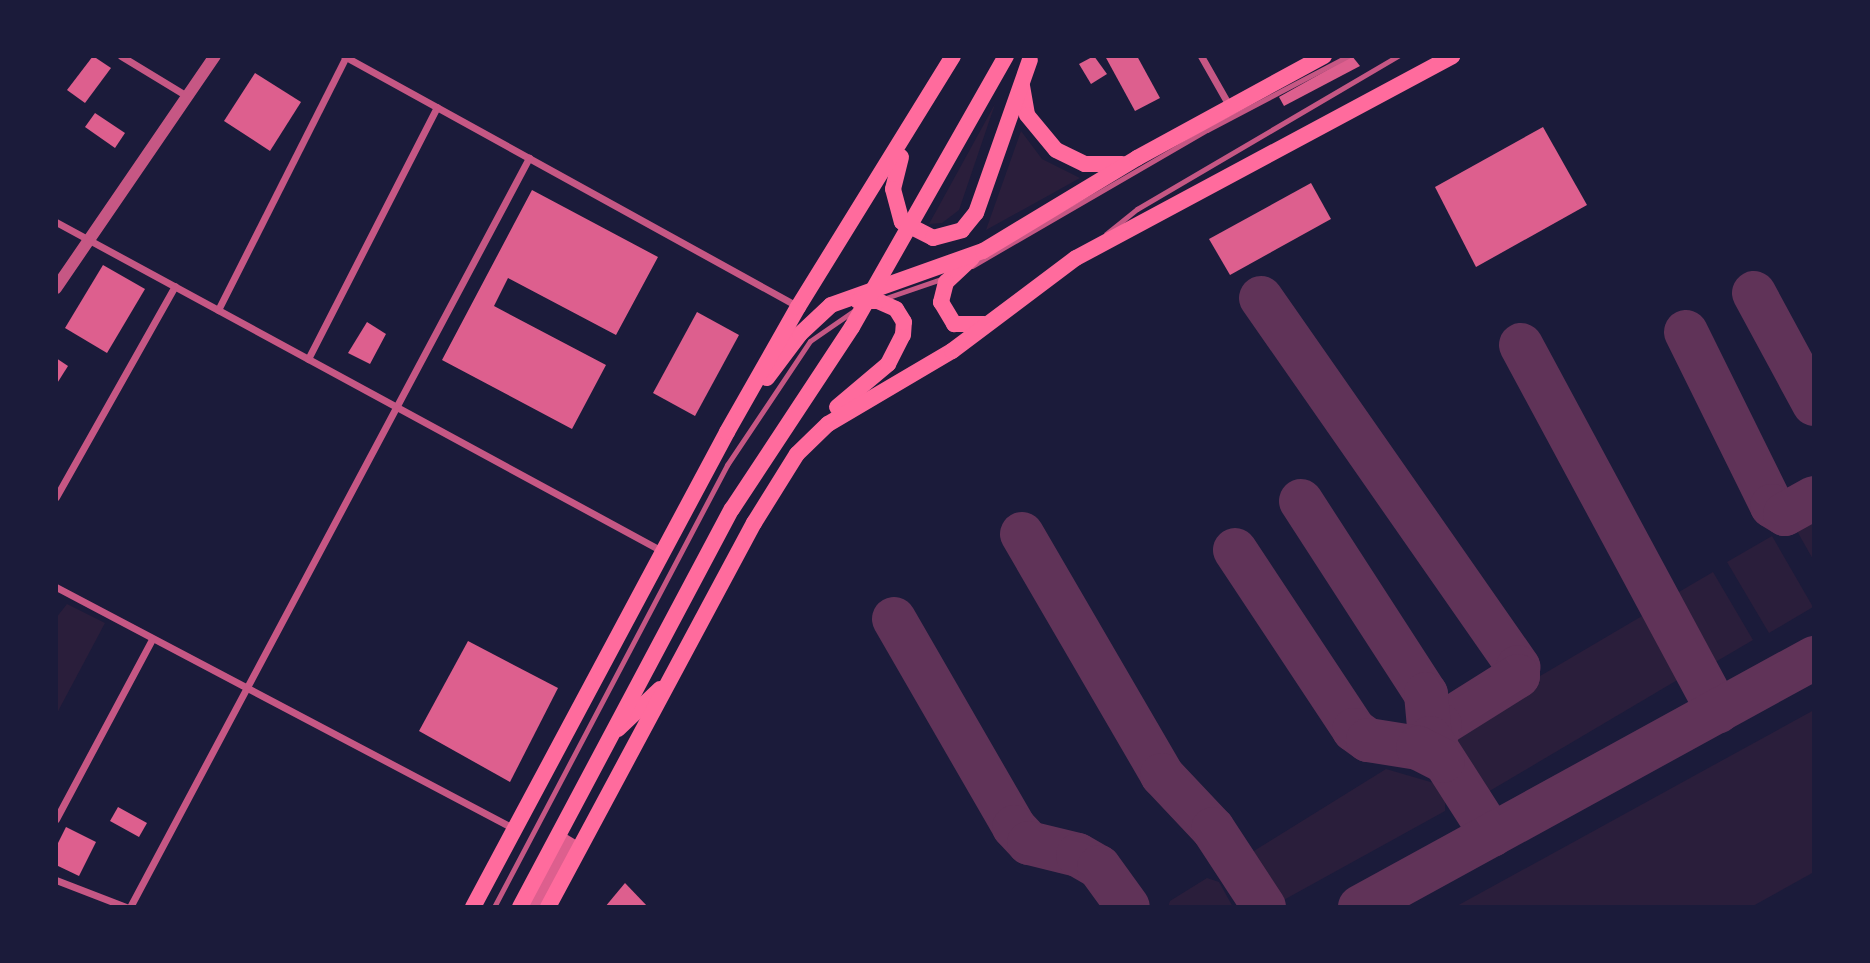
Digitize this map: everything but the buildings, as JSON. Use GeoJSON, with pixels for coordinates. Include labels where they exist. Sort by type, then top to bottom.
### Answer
{"type":"FeatureCollection","features":[{"type":"Feature","properties":{"kind":"main road"},"geometry":{"type":"LineString","coordinates":[[473,907],[727,432],[798,307],[910,132],[953,56]]}},
{"type":"Feature","properties":{"kind":"main road"},"geometry":{"type":"LineString","coordinates":[[520,907],[705,556],[767,452],[852,327],[1006,56]]}},
{"type":"Feature","properties":{"kind":"main road"},"geometry":{"type":"LineString","coordinates":[[991,321],[962,327],[947,318],[942,293],[953,275],[983,251],[1138,158],[1324,56]]}},
{"type":"Feature","properties":{"kind":"main road"},"geometry":{"type":"LineString","coordinates":[[797,454],[846,409],[952,351],[1076,258],[1452,56]]}},
{"type":"Feature","properties":{"kind":"main road"},"geometry":{"type":"LineString","coordinates":[[910,132],[895,175],[898,215],[921,236],[952,236],[976,213],[1030,58]]}},
{"type":"Feature","properties":{"kind":"main road"},"geometry":{"type":"LineString","coordinates":[[1030,58],[1023,101],[1044,140],[1070,158],[1097,167],[1138,158]]}},
{"type":"Feature","properties":{"kind":"main road"},"geometry":{"type":"LineString","coordinates":[[727,432],[813,320],[847,298],[983,251]]}},
{"type":"Feature","properties":{"kind":"main road"},"geometry":{"type":"LineString","coordinates":[[548,907],[754,523],[797,454],[822,422],[887,364],[901,344],[900,315],[878,301],[846,304],[813,320]]}},
{"type":"Feature","properties":{"kind":"main road"},"geometry":{"type":"LineString","coordinates":[[609,738],[671,678]]}},
{"type":"Feature","properties":{"kind":"street"},"geometry":{"type":"LineString","coordinates":[[121,56],[187,96]]}},
{"type":"Feature","properties":{"kind":"street"},"geometry":{"type":"LineString","coordinates":[[56,288],[215,56]]}},
{"type":"Feature","properties":{"kind":"street"},"geometry":{"type":"LineString","coordinates":[[1201,56],[1231,108]]}},
{"type":"Feature","properties":{"kind":"street"},"geometry":{"type":"LineString","coordinates":[[218,310],[345,57],[798,307]]}},
{"type":"Feature","properties":{"kind":"street"},"geometry":{"type":"LineString","coordinates":[[308,359],[437,107]]}},
{"type":"Feature","properties":{"kind":"street"},"geometry":{"type":"LineString","coordinates":[[56,880],[128,907],[529,158]]}},
{"type":"Feature","properties":{"kind":"street"},"geometry":{"type":"LineString","coordinates":[[56,222],[662,551]]}},
{"type":"Feature","properties":{"kind":"street"},"geometry":{"type":"LineString","coordinates":[[56,497],[174,286]]}},
{"type":"Feature","properties":{"kind":"street"},"geometry":{"type":"LineString","coordinates":[[56,587],[244,690],[513,828]]}},
{"type":"Feature","properties":{"kind":"street"},"geometry":{"type":"LineString","coordinates":[[56,819],[152,639]]}},
{"type":"Feature","properties":{"kind":"lane"},"geometry":{"type":"LineString","coordinates":[[494,907],[727,465],[810,341],[841,318],[878,301],[953,275],[1042,229],[1177,147],[1348,56]]}},
{"type":"Feature","properties":{"kind":"lane"},"geometry":{"type":"LineString","coordinates":[[1076,258],[1138,209],[1398,56]]}},
{"type":"Feature","properties":{"kind":"shaded area"},"geometry":{"type":"Polygon","coordinates":[[[995,104],[959,210],[942,223],[929,224],[995,104]]]}},
{"type":"Feature","properties":{"kind":"shaded area"},"geometry":{"type":"Polygon","coordinates":[[[1021,131],[1042,159],[1080,178],[986,230],[1021,131]]]}},
{"type":"Feature","properties":{"kind":"shaded area"},"geometry":{"type":"Polygon","coordinates":[[[1814,512],[1814,561],[1793,524],[1814,512]]]}},
{"type":"Feature","properties":{"kind":"shaded area"},"geometry":{"type":"Polygon","coordinates":[[[1772,536],[1813,607],[1769,633],[1727,562],[1772,536]]]}},
{"type":"Feature","properties":{"kind":"shaded area"},"geometry":{"type":"Polygon","coordinates":[[[1713,572],[1753,640],[1712,664],[1672,596],[1713,572]]]}},
{"type":"Feature","properties":{"kind":"shaded area"},"geometry":{"type":"Polygon","coordinates":[[[67,604],[105,623],[56,715],[56,618],[67,604]]]}},
{"type":"Feature","properties":{"kind":"shaded area"},"geometry":{"type":"Polygon","coordinates":[[[1642,616],[1679,679],[1476,799],[1438,736],[1642,616]]]}},
{"type":"Feature","properties":{"kind":"shaded area"},"geometry":{"type":"Polygon","coordinates":[[[1814,710],[1814,872],[1751,907],[1455,907],[1814,710]]]}},
{"type":"Feature","properties":{"kind":"shaded area"},"geometry":{"type":"Polygon","coordinates":[[[1386,769],[1434,783],[1445,798],[1445,811],[1280,902],[1249,854],[1386,769]]]}},
{"type":"Feature","properties":{"kind":"shaded area"},"geometry":{"type":"Polygon","coordinates":[[[1207,878],[1219,882],[1233,907],[1168,907],[1170,901],[1207,878]]]}},
{"type":"Feature","properties":{"kind":"taxiway"},"geometry":{"type":"LineString","coordinates":[[1754,293],[1814,404]]}},
{"type":"Feature","properties":{"kind":"taxiway"},"geometry":{"type":"LineString","coordinates":[[1261,298],[1518,667],[1518,676],[1440,725],[1433,744]]}},
{"type":"Feature","properties":{"kind":"taxiway"},"geometry":{"type":"LineString","coordinates":[[1686,332],[1772,506],[1785,514],[1814,498]]}},
{"type":"Feature","properties":{"kind":"taxiway"},"geometry":{"type":"LineString","coordinates":[[1521,345],[1718,711]]}},
{"type":"Feature","properties":{"kind":"taxiway"},"geometry":{"type":"LineString","coordinates":[[1301,501],[1426,694],[1430,738],[1492,835]]}},
{"type":"Feature","properties":{"kind":"taxiway"},"geometry":{"type":"LineString","coordinates":[[1022,534],[1162,775],[1213,829],[1264,907]]}},
{"type":"Feature","properties":{"kind":"taxiway"},"geometry":{"type":"LineString","coordinates":[[1235,550],[1354,730],[1368,740],[1418,748],[1443,761]]}},
{"type":"Feature","properties":{"kind":"taxiway"},"geometry":{"type":"LineString","coordinates":[[894,619],[1014,827],[1029,843],[1078,855],[1099,867],[1128,907]]}},
{"type":"Feature","properties":{"kind":"taxiway"},"geometry":{"type":"LineString","coordinates":[[1360,907],[1814,658]]}}]}
